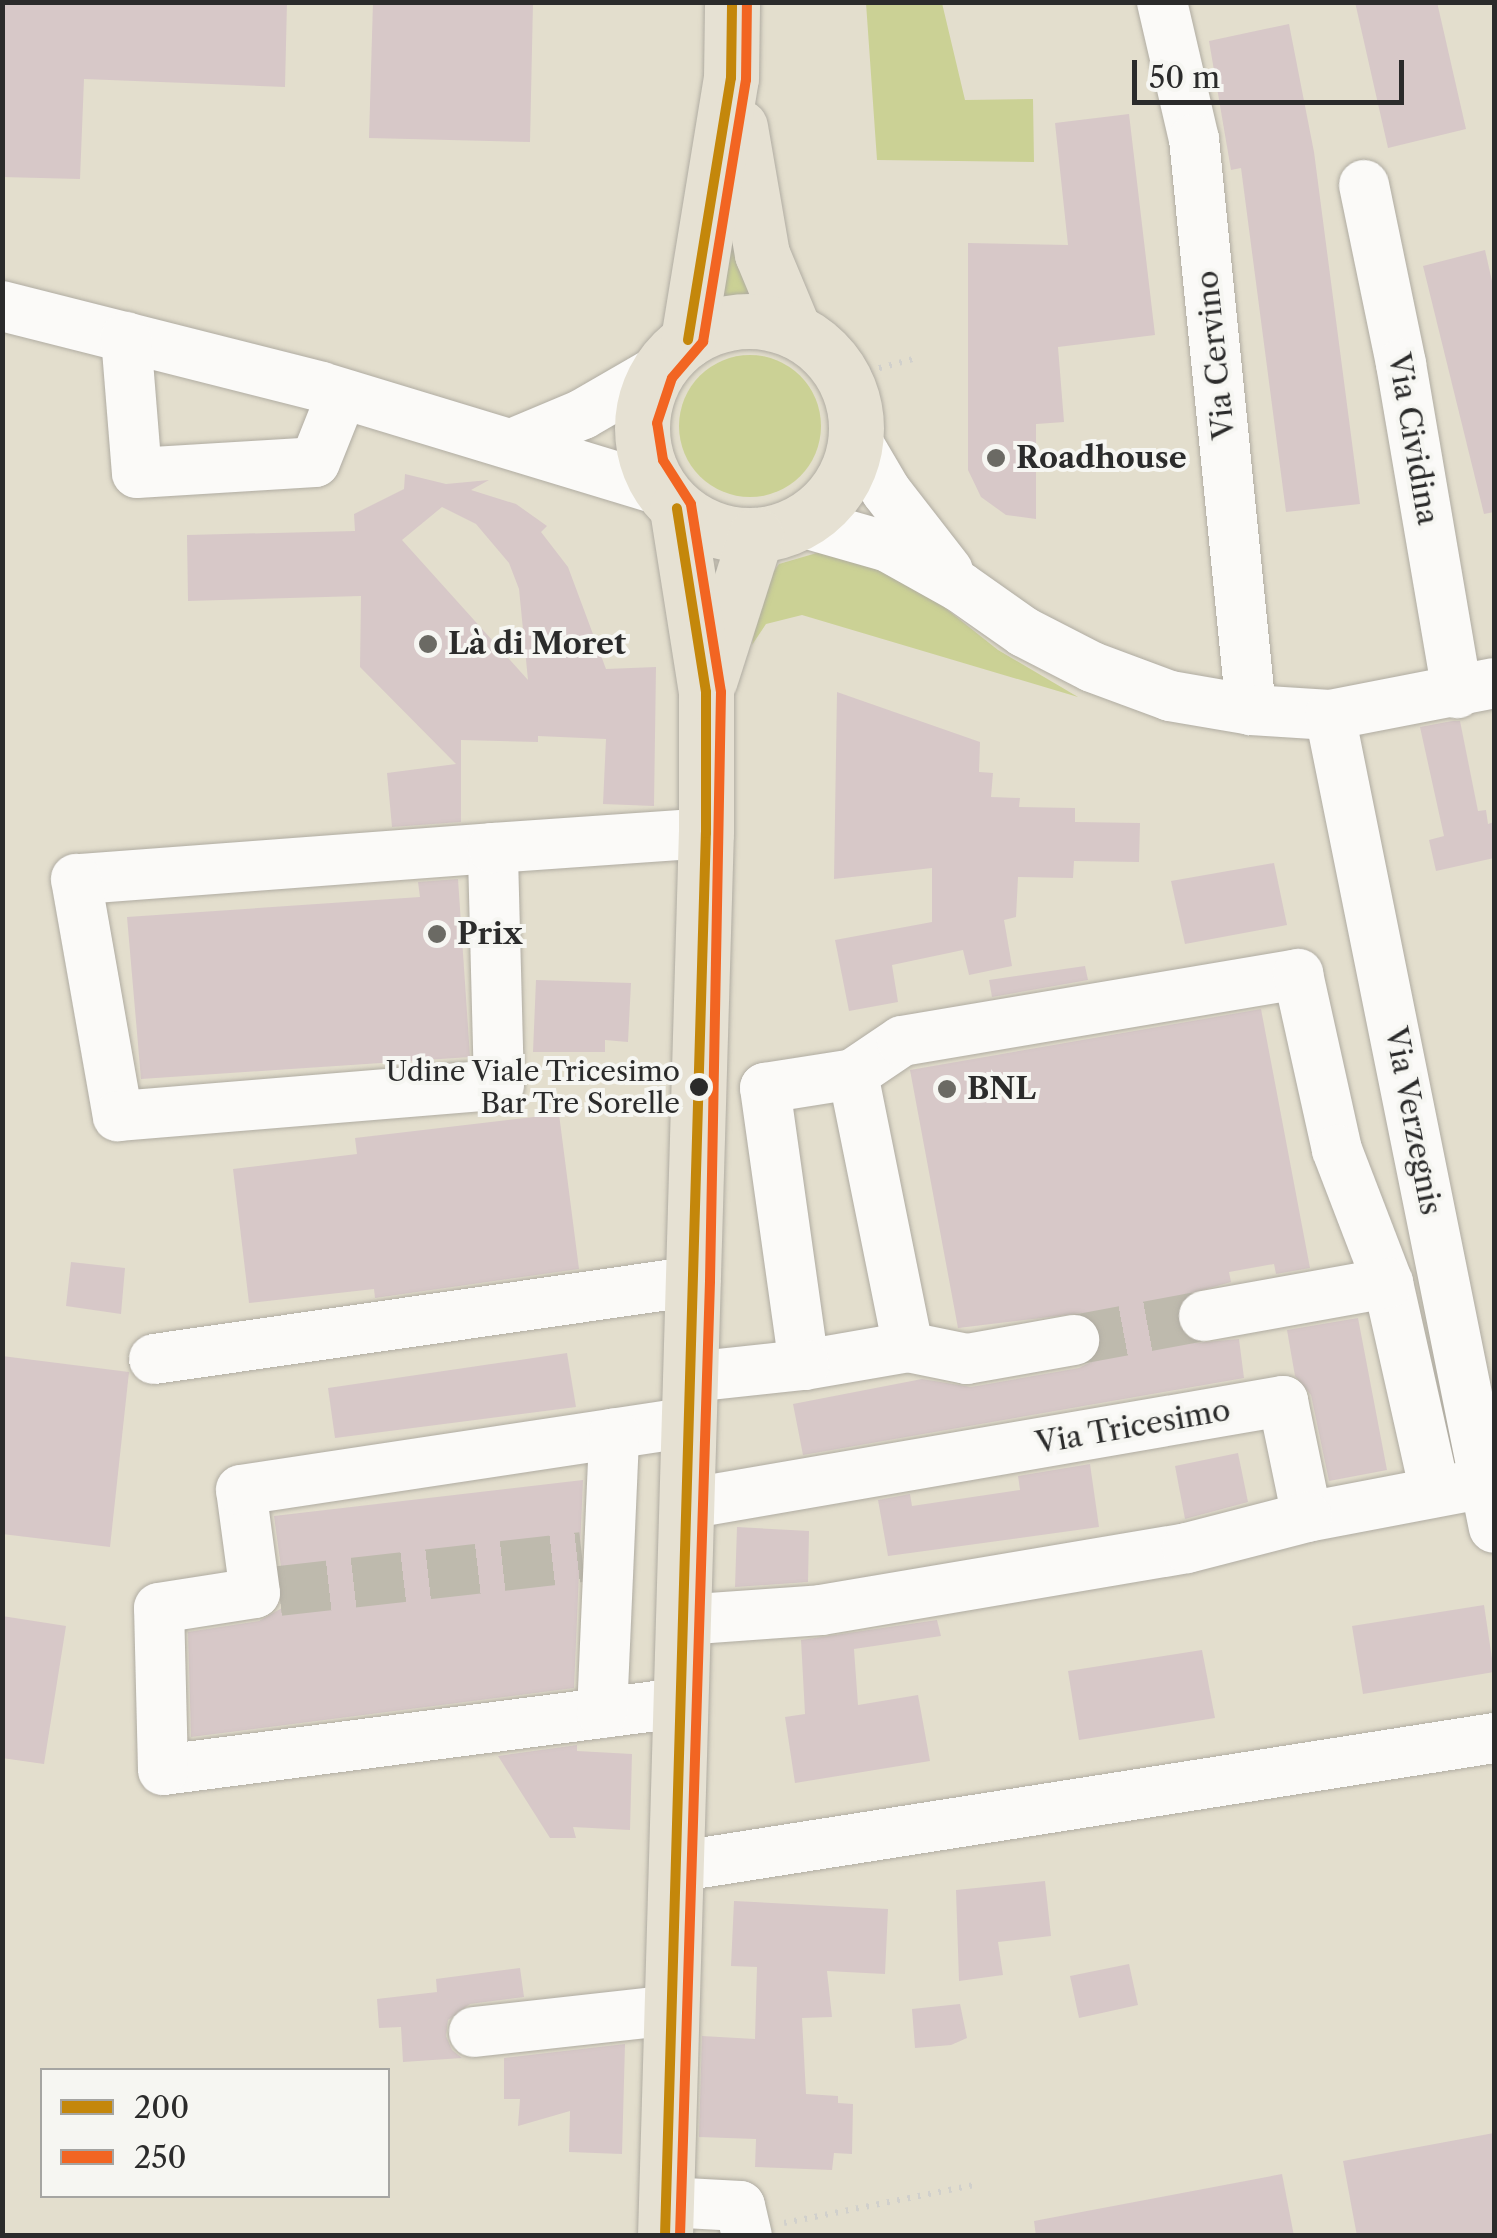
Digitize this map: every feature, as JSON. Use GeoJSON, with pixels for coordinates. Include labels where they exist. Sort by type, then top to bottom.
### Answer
{"type":"FeatureCollection","features":[{"type":"Feature","properties":{"kind":"main road"},"geometry":{"type":"LineString","coordinates":[[732,2],[731,78],[762,254],[794,331]]}},
{"type":"Feature","properties":{"kind":"main road"},"geometry":{"type":"LineString","coordinates":[[666,2219],[695,1280],[706,692],[669,499],[649,466],[642,422],[673,355],[731,78]]}},
{"type":"Feature","properties":{"kind":"main road"},"geometry":{"type":"LineString","coordinates":[[669,499],[716,531],[778,529],[838,489],[856,440],[854,405],[841,372],[820,348],[794,331],[748,321],[716,326],[673,355]]}},
{"type":"Feature","properties":{"kind":"main road"},"geometry":{"type":"LineString","coordinates":[[706,692],[778,529]]}},
{"type":"Feature","properties":{"kind":"street","name":"Via Cervino"},"geometry":{"type":"LineString","coordinates":[[1162,2],[1194,139],[1251,710]]}},
{"type":"Feature","properties":{"kind":"street","name":"Via Cividina"},"geometry":{"type":"LineString","coordinates":[[778,529],[888,547],[960,586],[1024,632],[1092,666],[1170,696],[1251,710],[1330,715],[1476,688],[1364,185]]}},
{"type":"Feature","properties":{"kind":"street"},"geometry":{"type":"LineString","coordinates":[[2,306],[514,443],[669,499]]}},
{"type":"Feature","properties":{"kind":"street"},"geometry":{"type":"LineString","coordinates":[[126,337],[137,474],[315,462],[342,394]]}},
{"type":"Feature","properties":{"kind":"street"},"geometry":{"type":"LineString","coordinates":[[514,443],[583,414],[673,355]]}},
{"type":"Feature","properties":{"kind":"street","name":"Via Cividina"},"geometry":{"type":"LineString","coordinates":[[856,440],[886,490],[960,586]]}},
{"type":"Feature","properties":{"kind":"street","name":"Via Verzegnis"},"geometry":{"type":"LineString","coordinates":[[1330,715],[1490,1505]]}},
{"type":"Feature","properties":{"kind":"street"},"geometry":{"type":"LineString","coordinates":[[493,848],[498,1085],[118,1116],[76,879],[493,848],[706,833]]}},
{"type":"Feature","properties":{"kind":"street"},"geometry":{"type":"LineString","coordinates":[[804,1365],[765,1088],[853,1074],[902,1042],[1298,974],[1337,1150],[1388,1283],[1435,1492]]}},
{"type":"Feature","properties":{"kind":"street"},"geometry":{"type":"LineString","coordinates":[[853,1074],[908,1347]]}},
{"type":"Feature","properties":{"kind":"street"},"geometry":{"type":"LineString","coordinates":[[154,1359],[695,1280]]}},
{"type":"Feature","properties":{"kind":"street"},"geometry":{"type":"LineString","coordinates":[[1204,1316],[1388,1283]]}},
{"type":"Feature","properties":{"kind":"street"},"geometry":{"type":"LineString","coordinates":[[679,1703],[163,1770],[158,1608],[267,1592],[241,1490],[614,1433],[690,1399],[804,1365],[908,1347],[967,1359],[1074,1340]]}},
{"type":"Feature","properties":{"kind":"street","name":"Via Tricesimo"},"geometry":{"type":"LineString","coordinates":[[686,1504],[1283,1401],[1307,1517]]}},
{"type":"Feature","properties":{"kind":"street"},"geometry":{"type":"LineString","coordinates":[[602,1714],[595,1555],[614,1433]]}},
{"type":"Feature","properties":{"kind":"street"},"geometry":{"type":"LineString","coordinates":[[682,1620],[821,1610],[1186,1548],[1307,1517],[1435,1492],[1490,1505]]}},
{"type":"Feature","properties":{"kind":"street"},"geometry":{"type":"LineString","coordinates":[[675,1867],[1494,1738]]}},
{"type":"Feature","properties":{"kind":"street"},"geometry":{"type":"LineString","coordinates":[[474,2032],[672,2010]]}},
{"type":"Feature","properties":{"kind":"street"},"geometry":{"type":"LineString","coordinates":[[666,2219],[744,2224]]}},
{"type":"Feature","properties":{"kind":"path"},"geometry":{"type":"LineString","coordinates":[[869,371],[913,359]]}},
{"type":"Feature","properties":{"kind":"path"},"geometry":{"type":"LineString","coordinates":[[744,2224],[979,2184]]}},
{"type":"Feature","properties":{"kind":"green space"},"geometry":{"type":"Polygon","coordinates":[[[866,3],[942,3],[965,100],[1033,99],[1034,162],[877,160],[866,3]]]}},
{"type":"Feature","properties":{"kind":"green space"},"geometry":{"type":"Polygon","coordinates":[[[730,135],[760,297],[719,298],[730,135]]]}},
{"type":"Feature","properties":{"kind":"green space"},"geometry":{"type":"Polygon","coordinates":[[[750,355],[777,360],[800,376],[816,399],[821,426],[816,453],[800,476],[777,492],[750,497],[723,492],[700,476],[684,453],[679,426],[684,399],[700,376],[723,360],[750,355]]]}},
{"type":"Feature","properties":{"kind":"green space"},"geometry":{"type":"Polygon","coordinates":[[[827,550],[896,569],[998,650],[1078,697],[802,615],[766,624],[752,645],[761,589],[779,564],[827,550]]]}},
{"type":"Feature","properties":{"kind":"building"},"geometry":{"type":"Polygon","coordinates":[[[2,2],[287,2],[285,87],[84,79],[80,179],[2,177],[2,2]]]}},
{"type":"Feature","properties":{"kind":"building"},"geometry":{"type":"Polygon","coordinates":[[[373,2],[533,2],[530,142],[369,138],[373,2]]]}},
{"type":"Feature","properties":{"kind":"building"},"geometry":{"type":"Polygon","coordinates":[[[1355,2],[1437,2],[1466,129],[1388,148],[1355,2]]]}},
{"type":"Feature","properties":{"kind":"building"},"geometry":{"type":"Polygon","coordinates":[[[1289,24],[1314,152],[1360,504],[1286,512],[1241,168],[1231,170],[1209,41],[1289,24]]]}},
{"type":"Feature","properties":{"kind":"building"},"geometry":{"type":"Polygon","coordinates":[[[1129,114],[1155,335],[1058,347],[1064,422],[1036,424],[1036,519],[1006,515],[981,497],[968,470],[968,243],[1068,245],[1055,123],[1129,114]]]}},
{"type":"Feature","properties":{"kind":"building"},"geometry":{"type":"Polygon","coordinates":[[[1485,250],[1494,290],[1494,512],[1484,514],[1423,266],[1485,250]]]}},
{"type":"Feature","properties":{"kind":"building","name":"Là di Moret"},"geometry":{"type":"Polygon","coordinates":[[[405,474],[446,484],[489,480],[471,490],[516,504],[547,526],[541,532],[568,567],[606,669],[656,667],[654,806],[603,804],[606,739],[538,736],[538,742],[461,740],[461,822],[392,827],[387,773],[456,764],[360,667],[361,596],[188,601],[187,535],[355,531],[354,514],[404,489],[405,474]],[[442,507],[402,540],[528,680],[519,589],[509,563],[476,524],[442,507]]]}},
{"type":"Feature","properties":{"kind":"building"},"geometry":{"type":"Polygon","coordinates":[[[837,692],[980,742],[979,772],[993,773],[991,797],[1020,798],[1019,807],[1075,808],[1075,822],[1140,823],[1139,862],[1074,861],[1073,878],[1018,877],[1016,917],[1004,920],[1012,966],[969,975],[963,950],[892,965],[898,1002],[849,1011],[835,940],[932,922],[932,868],[834,879],[837,692]]]}},
{"type":"Feature","properties":{"kind":"building"},"geometry":{"type":"Polygon","coordinates":[[[1460,721],[1478,811],[1486,810],[1488,824],[1494,822],[1494,858],[1436,871],[1429,840],[1444,836],[1420,727],[1460,721]]]}},
{"type":"Feature","properties":{"kind":"building"},"geometry":{"type":"Polygon","coordinates":[[[1274,863],[1287,925],[1185,944],[1171,881],[1274,863]]]}},
{"type":"Feature","properties":{"kind":"building"},"geometry":{"type":"Polygon","coordinates":[[[458,879],[470,1057],[141,1079],[127,917],[420,897],[418,882],[458,879]]]}},
{"type":"Feature","properties":{"kind":"building"},"geometry":{"type":"Polygon","coordinates":[[[1085,966],[1088,980],[992,997],[989,980],[1085,966]]]}},
{"type":"Feature","properties":{"kind":"building"},"geometry":{"type":"Polygon","coordinates":[[[536,980],[631,983],[628,1042],[605,1040],[605,1052],[533,1052],[536,980]]]}},
{"type":"Feature","properties":{"kind":"building"},"geometry":{"type":"Polygon","coordinates":[[[1261,1009],[1310,1268],[1276,1274],[1274,1264],[1229,1272],[1231,1282],[1185,1295],[1176,1320],[1182,1334],[1195,1343],[1239,1339],[1244,1378],[803,1455],[793,1404],[922,1379],[971,1387],[1079,1368],[1093,1361],[1101,1349],[1097,1322],[1083,1313],[958,1328],[910,1070],[1261,1009]]]}},
{"type":"Feature","properties":{"kind":"building"},"geometry":{"type":"Polygon","coordinates":[[[559,1114],[579,1269],[375,1298],[374,1289],[249,1303],[233,1169],[357,1154],[355,1138],[559,1114]]]}},
{"type":"Feature","properties":{"kind":"building"},"geometry":{"type":"Polygon","coordinates":[[[71,1262],[125,1268],[121,1314],[66,1306],[71,1262]]]}},
{"type":"Feature","properties":{"kind":"building"},"geometry":{"type":"Polygon","coordinates":[[[1358,1318],[1387,1470],[1329,1481],[1311,1395],[1295,1376],[1287,1330],[1358,1318]]]}},
{"type":"Feature","properties":{"kind":"building"},"geometry":{"type":"Polygon","coordinates":[[[567,1353],[576,1407],[335,1438],[328,1388],[567,1353]]]}},
{"type":"Feature","properties":{"kind":"building"},"geometry":{"type":"Polygon","coordinates":[[[2,1356],[129,1372],[110,1547],[2,1534],[2,1356]]]}},
{"type":"Feature","properties":{"kind":"building"},"geometry":{"type":"Polygon","coordinates":[[[1238,1453],[1248,1502],[1185,1519],[1175,1466],[1238,1453]]]}},
{"type":"Feature","properties":{"kind":"building"},"geometry":{"type":"Polygon","coordinates":[[[1090,1464],[1099,1527],[888,1556],[878,1500],[910,1494],[912,1506],[1020,1490],[1018,1476],[1090,1464]]]}},
{"type":"Feature","properties":{"kind":"building"},"geometry":{"type":"Polygon","coordinates":[[[583,1480],[574,1688],[191,1737],[188,1632],[259,1621],[282,1608],[284,1589],[274,1516],[583,1480]]]}},
{"type":"Feature","properties":{"kind":"building"},"geometry":{"type":"Polygon","coordinates":[[[737,1527],[809,1531],[808,1582],[735,1587],[737,1527]]]}},
{"type":"Feature","properties":{"kind":"building"},"geometry":{"type":"Polygon","coordinates":[[[1484,1605],[1494,1672],[1363,1694],[1352,1626],[1484,1605]]]}},
{"type":"Feature","properties":{"kind":"building"},"geometry":{"type":"Polygon","coordinates":[[[2,1616],[66,1626],[44,1764],[2,1758],[2,1616]]]}},
{"type":"Feature","properties":{"kind":"building"},"geometry":{"type":"Polygon","coordinates":[[[937,1620],[941,1636],[854,1649],[858,1705],[918,1695],[930,1761],[795,1783],[785,1717],[805,1714],[801,1640],[937,1620]]]}},
{"type":"Feature","properties":{"kind":"building"},"geometry":{"type":"Polygon","coordinates":[[[1202,1650],[1215,1718],[1079,1740],[1068,1671],[1202,1650]]]}},
{"type":"Feature","properties":{"kind":"building"},"geometry":{"type":"Polygon","coordinates":[[[577,1745],[577,1751],[632,1754],[630,1830],[573,1827],[576,1838],[550,1838],[498,1756],[577,1745]]]}},
{"type":"Feature","properties":{"kind":"building"},"geometry":{"type":"Polygon","coordinates":[[[1045,1881],[1051,1936],[998,1942],[1003,1975],[959,1981],[956,1890],[1045,1881]]]}},
{"type":"Feature","properties":{"kind":"building"},"geometry":{"type":"Polygon","coordinates":[[[734,1901],[888,1909],[885,1974],[827,1971],[832,2017],[802,2018],[806,2094],[838,2096],[838,2103],[853,2104],[852,2154],[834,2153],[832,2170],[755,2167],[756,2139],[699,2137],[702,2036],[755,2039],[757,1967],[731,1966],[734,1901]]]}},
{"type":"Feature","properties":{"kind":"building"},"geometry":{"type":"Polygon","coordinates":[[[1129,1964],[1138,2005],[1079,2018],[1070,1976],[1129,1964]]]}},
{"type":"Feature","properties":{"kind":"building"},"geometry":{"type":"Polygon","coordinates":[[[520,1968],[524,1997],[470,2004],[448,2020],[446,2036],[452,2050],[462,2058],[403,2062],[401,2027],[379,2028],[377,1999],[437,1992],[436,1979],[520,1968]]]}},
{"type":"Feature","properties":{"kind":"building"},"geometry":{"type":"Polygon","coordinates":[[[960,2004],[967,2038],[951,2045],[915,2048],[912,2009],[960,2004]]]}},
{"type":"Feature","properties":{"kind":"building"},"geometry":{"type":"Polygon","coordinates":[[[625,2044],[622,2154],[569,2152],[570,2111],[518,2126],[520,2099],[504,2099],[504,2058],[625,2044]]]}},
{"type":"Feature","properties":{"kind":"building"},"geometry":{"type":"Polygon","coordinates":[[[1494,2133],[1494,2236],[1357,2236],[1343,2161],[1494,2133]]]}},
{"type":"Feature","properties":{"kind":"building"},"geometry":{"type":"Polygon","coordinates":[[[1282,2174],[1294,2236],[1036,2236],[1034,2221],[1282,2174]]]}},
{"type":"Feature","properties":{"kind":"tunnel"},"geometry":{"type":"LineString","coordinates":[[1074,1340],[1204,1316]]}},
{"type":"Feature","properties":{"kind":"tunnel"},"geometry":{"type":"LineString","coordinates":[[279,1591],[582,1557]]}},
{"type":"Feature","properties":{"kind":"transit line","name":"200"},"geometry":{"type":"LineString","coordinates":[[688,340],[731,78],[732,2]]}},
{"type":"Feature","properties":{"kind":"transit line","name":"250"},"geometry":{"type":"LineString","coordinates":[[680,2236],[710,1281],[721,692],[691,504],[663,460],[657,423],[672,378],[703,342],[746,80],[747,2]]}},
{"type":"Feature","properties":{"kind":"transit line","name":"200"},"geometry":{"type":"LineString","coordinates":[[665,2236],[706,833],[706,692],[677,508]]}},
{"type":"Feature","properties":{"kind":"place","name":"Roadhouse"},"geometry":{"type":"Point","coordinates":[996,458]}},
{"type":"Feature","properties":{"kind":"place","name":"Là di Moret"},"geometry":{"type":"Point","coordinates":[428,644]}},
{"type":"Feature","properties":{"kind":"place","name":"Prix"},"geometry":{"type":"Point","coordinates":[437,934]}},
{"type":"Feature","properties":{"kind":"place","name":"Udine Viale Tricesimo Bar Tre Sorelle"},"geometry":{"type":"Point","coordinates":[699,1087]}},
{"type":"Feature","properties":{"kind":"place","name":"BNL"},"geometry":{"type":"Point","coordinates":[947,1089]}}]}
